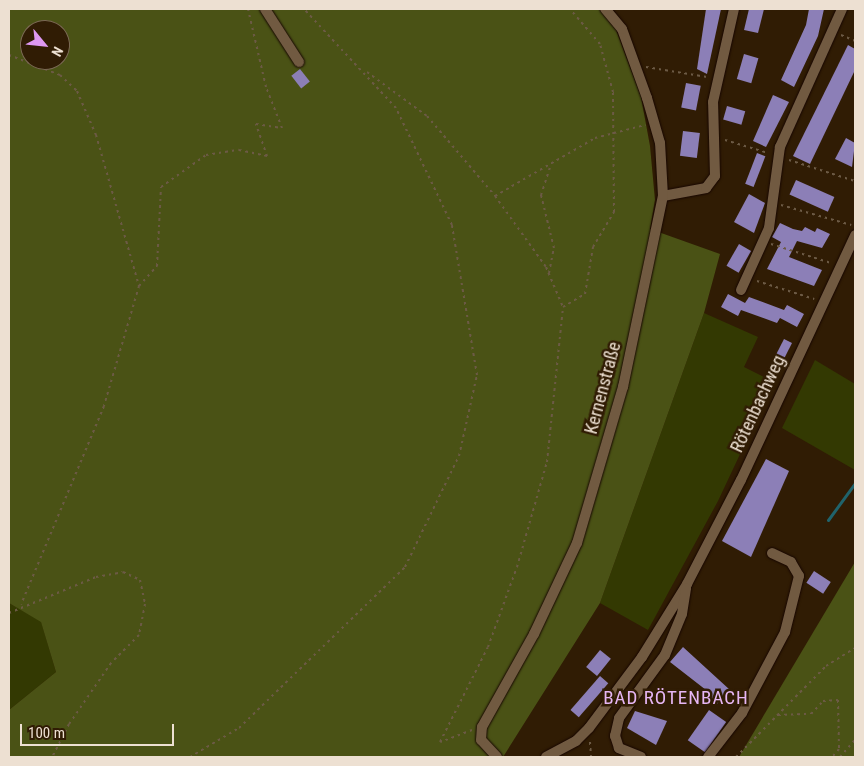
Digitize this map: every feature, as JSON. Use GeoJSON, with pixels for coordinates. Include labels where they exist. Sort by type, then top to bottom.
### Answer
{"type":"FeatureCollection","features":[{"type":"Feature","properties":{"kind":"street"},"geometry":{"type":"LineString","coordinates":[[265,9],[299,62]]}},
{"type":"Feature","properties":{"kind":"street","name":"Kernenstraße"},"geometry":{"type":"LineString","coordinates":[[482,727],[534,634],[577,543],[622,387],[663,196],[654,123],[622,29],[605,9]]}},
{"type":"Feature","properties":{"kind":"street"},"geometry":{"type":"LineString","coordinates":[[663,196],[706,188],[715,176],[711,123],[717,80],[734,9]]}},
{"type":"Feature","properties":{"kind":"street"},"geometry":{"type":"LineString","coordinates":[[740,290],[763,242],[774,203],[780,147],[834,31],[842,9]]}},
{"type":"Feature","properties":{"kind":"street","name":"Rötenbachweg"},"geometry":{"type":"LineString","coordinates":[[546,757],[576,741],[589,728],[642,657],[687,584],[855,235]]}},
{"type":"Feature","properties":{"kind":"street"},"geometry":{"type":"LineString","coordinates":[[708,757],[742,713],[785,632],[799,576],[791,562],[772,553]]}},
{"type":"Feature","properties":{"kind":"street","name":"Rötenbachweg"},"geometry":{"type":"LineString","coordinates":[[641,757],[619,748],[615,736],[619,718],[665,655],[682,614],[687,584]]}},
{"type":"Feature","properties":{"kind":"street"},"geometry":{"type":"LineString","coordinates":[[482,727],[481,740],[497,757]]}},
{"type":"Feature","properties":{"kind":"path"},"geometry":{"type":"LineString","coordinates":[[21,604],[104,406],[139,286],[157,266],[161,187],[206,155],[240,150],[267,156],[256,124],[282,128],[266,87],[248,9]]}},
{"type":"Feature","properties":{"kind":"path"},"geometry":{"type":"LineString","coordinates":[[190,757],[239,728],[405,567],[459,456],[477,375],[452,225],[396,108],[363,69],[304,9]]}},
{"type":"Feature","properties":{"kind":"path"},"geometry":{"type":"LineString","coordinates":[[563,307],[586,294],[593,247],[614,212],[613,92],[600,44],[570,9]]}},
{"type":"Feature","properties":{"kind":"path"},"geometry":{"type":"LineString","coordinates":[[834,31],[855,41]]}},
{"type":"Feature","properties":{"kind":"path"},"geometry":{"type":"LineString","coordinates":[[9,55],[60,76],[77,92],[96,135],[139,286]]}},
{"type":"Feature","properties":{"kind":"path"},"geometry":{"type":"LineString","coordinates":[[637,69],[651,66],[717,80]]}},
{"type":"Feature","properties":{"kind":"path"},"geometry":{"type":"LineString","coordinates":[[363,69],[427,116],[495,196],[549,273],[563,307],[547,462],[518,567],[488,647],[440,742],[482,727]]}},
{"type":"Feature","properties":{"kind":"path"},"geometry":{"type":"LineString","coordinates":[[495,196],[550,166],[594,138],[654,123]]}},
{"type":"Feature","properties":{"kind":"path"},"geometry":{"type":"LineString","coordinates":[[549,273],[554,248],[540,195],[550,166]]}},
{"type":"Feature","properties":{"kind":"path"},"geometry":{"type":"LineString","coordinates":[[774,203],[855,226]]}},
{"type":"Feature","properties":{"kind":"path"},"geometry":{"type":"LineString","coordinates":[[763,242],[841,266]]}},
{"type":"Feature","properties":{"kind":"path"},"geometry":{"type":"LineString","coordinates":[[746,278],[824,302]]}},
{"type":"Feature","properties":{"kind":"path"},"geometry":{"type":"LineString","coordinates":[[9,613],[21,604],[122,572],[140,580],[145,604],[139,635],[111,663],[69,724],[52,757]]}},
{"type":"Feature","properties":{"kind":"path"},"geometry":{"type":"LineString","coordinates":[[736,757],[826,666],[855,648]]}},
{"type":"Feature","properties":{"kind":"path"},"geometry":{"type":"LineString","coordinates":[[778,715],[811,714],[823,701],[838,700],[839,749],[832,757]]}},
{"type":"Feature","properties":{"kind":"path"},"geometry":{"type":"LineString","coordinates":[[840,757],[855,740]]}},
{"type":"Feature","properties":{"kind":"green space"},"geometry":{"type":"Polygon","coordinates":[[[9,9],[599,9],[616,30],[641,97],[650,146],[655,200],[650,229],[720,254],[704,313],[600,603],[503,757],[9,757],[9,710],[56,672],[41,622],[9,603],[9,9]]]}},
{"type":"Feature","properties":{"kind":"green space"},"geometry":{"type":"Polygon","coordinates":[[[704,313],[758,337],[744,367],[774,382],[718,501],[648,630],[600,603],[704,313]]]}},
{"type":"Feature","properties":{"kind":"green space"},"geometry":{"type":"Polygon","coordinates":[[[815,360],[855,384],[855,470],[782,428],[815,360]]]}},
{"type":"Feature","properties":{"kind":"green space"},"geometry":{"type":"Polygon","coordinates":[[[855,562],[855,757],[739,757],[855,562]]]}},
{"type":"Feature","properties":{"kind":"green space"},"geometry":{"type":"Polygon","coordinates":[[[9,603],[41,621],[56,672],[9,710],[9,603]]]}},
{"type":"Feature","properties":{"kind":"building"},"geometry":{"type":"Polygon","coordinates":[[[706,9],[721,9],[707,74],[697,69],[706,9]]]}},
{"type":"Feature","properties":{"kind":"building"},"geometry":{"type":"Polygon","coordinates":[[[749,9],[764,9],[758,33],[744,30],[749,9]]]}},
{"type":"Feature","properties":{"kind":"building"},"geometry":{"type":"Polygon","coordinates":[[[809,9],[824,9],[818,36],[794,87],[781,80],[806,25],[809,9]]]}},
{"type":"Feature","properties":{"kind":"building"},"geometry":{"type":"Polygon","coordinates":[[[848,45],[855,49],[855,70],[810,164],[793,156],[848,45]]]}},
{"type":"Feature","properties":{"kind":"building"},"geometry":{"type":"Polygon","coordinates":[[[744,54],[758,58],[751,83],[737,79],[744,54]]]}},
{"type":"Feature","properties":{"kind":"building"},"geometry":{"type":"Polygon","coordinates":[[[300,69],[310,82],[301,88],[291,76],[300,69]]]}},
{"type":"Feature","properties":{"kind":"building"},"geometry":{"type":"Polygon","coordinates":[[[686,83],[701,86],[696,110],[681,108],[686,83]]]}},
{"type":"Feature","properties":{"kind":"building"},"geometry":{"type":"Polygon","coordinates":[[[773,95],[789,102],[766,147],[753,141],[773,95]]]}},
{"type":"Feature","properties":{"kind":"building"},"geometry":{"type":"Polygon","coordinates":[[[727,106],[745,111],[741,125],[723,119],[727,106]]]}},
{"type":"Feature","properties":{"kind":"building"},"geometry":{"type":"Polygon","coordinates":[[[683,131],[700,133],[697,158],[680,156],[683,131]]]}},
{"type":"Feature","properties":{"kind":"building"},"geometry":{"type":"Polygon","coordinates":[[[846,138],[855,143],[852,167],[835,159],[846,138]]]}},
{"type":"Feature","properties":{"kind":"building"},"geometry":{"type":"Polygon","coordinates":[[[757,153],[765,156],[754,187],[745,184],[757,153]]]}},
{"type":"Feature","properties":{"kind":"building"},"geometry":{"type":"Polygon","coordinates":[[[796,180],[834,197],[828,212],[789,195],[796,180]]]}},
{"type":"Feature","properties":{"kind":"building"},"geometry":{"type":"Polygon","coordinates":[[[749,194],[765,203],[754,233],[734,222],[749,194]]]}},
{"type":"Feature","properties":{"kind":"building"},"geometry":{"type":"Polygon","coordinates":[[[780,223],[802,231],[805,227],[815,232],[817,228],[830,234],[822,248],[797,241],[789,257],[822,270],[814,286],[767,269],[781,242],[772,237],[780,223]]]}},
{"type":"Feature","properties":{"kind":"building"},"geometry":{"type":"Polygon","coordinates":[[[739,244],[751,251],[739,273],[726,266],[739,244]]]}},
{"type":"Feature","properties":{"kind":"building"},"geometry":{"type":"Polygon","coordinates":[[[728,294],[745,303],[749,297],[784,310],[787,305],[804,314],[797,327],[780,318],[777,323],[741,310],[738,316],[721,307],[728,294]]]}},
{"type":"Feature","properties":{"kind":"building"},"geometry":{"type":"Polygon","coordinates":[[[784,339],[792,343],[774,379],[766,375],[784,339]]]}},
{"type":"Feature","properties":{"kind":"building"},"geometry":{"type":"Polygon","coordinates":[[[766,459],[789,471],[751,557],[722,541],[766,459]]]}},
{"type":"Feature","properties":{"kind":"building"},"geometry":{"type":"Polygon","coordinates":[[[814,571],[831,582],[823,594],[806,583],[814,571]]]}},
{"type":"Feature","properties":{"kind":"building"},"geometry":{"type":"Polygon","coordinates":[[[683,647],[730,690],[715,706],[702,694],[706,690],[670,662],[683,647]]]}},
{"type":"Feature","properties":{"kind":"building"},"geometry":{"type":"Polygon","coordinates":[[[600,650],[611,659],[597,676],[586,667],[600,650]]]}},
{"type":"Feature","properties":{"kind":"building"},"geometry":{"type":"Polygon","coordinates":[[[600,676],[608,683],[579,717],[570,710],[600,676]]]}},
{"type":"Feature","properties":{"kind":"building"},"geometry":{"type":"Polygon","coordinates":[[[709,710],[726,722],[705,752],[688,740],[709,710]]]}},
{"type":"Feature","properties":{"kind":"building"},"geometry":{"type":"Polygon","coordinates":[[[635,711],[667,721],[656,745],[627,728],[635,711]]]}},
{"type":"Feature","properties":{"kind":"waterway"},"geometry":{"type":"LineString","coordinates":[[828,520],[855,483]]}},
{"type":"Feature","properties":{"kind":"district","name":"BAD RÖTENBACH"},"geometry":{"type":"Point","coordinates":[676,698]}}]}
